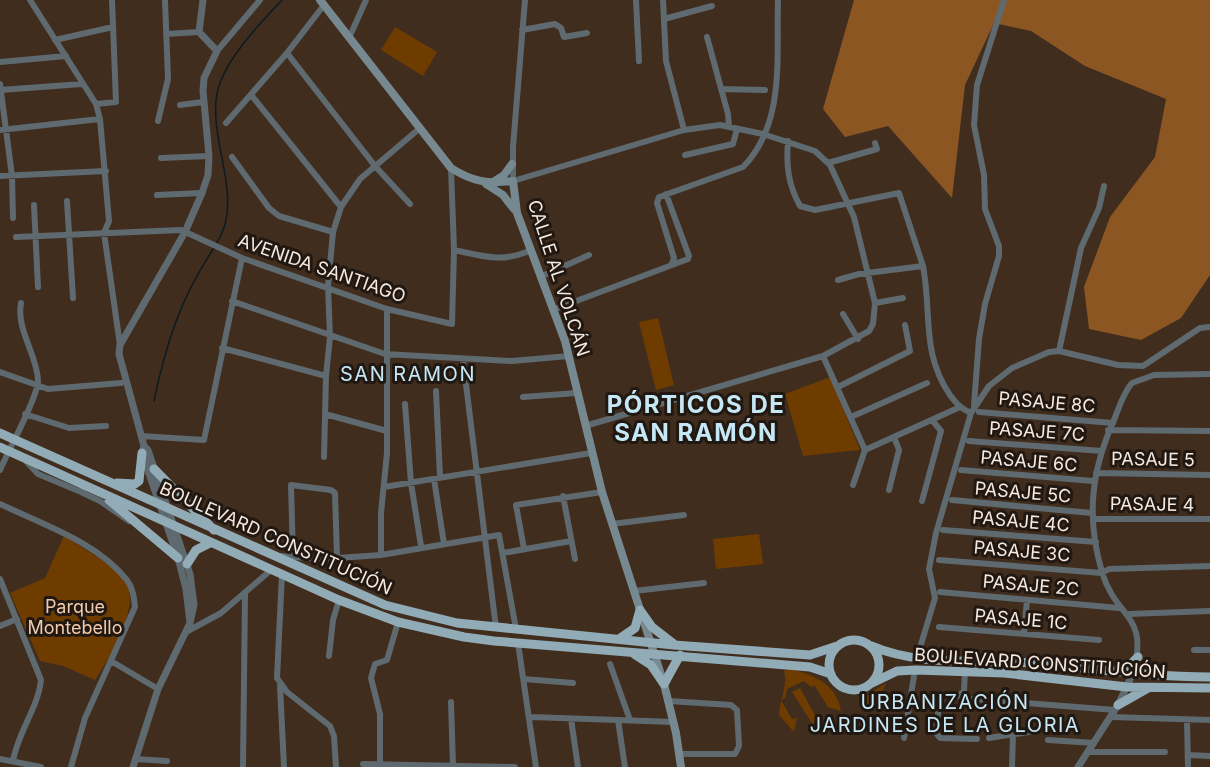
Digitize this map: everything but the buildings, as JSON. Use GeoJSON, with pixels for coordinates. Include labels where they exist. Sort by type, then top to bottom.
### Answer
{"type":"FeatureCollection","features":[{"type":"Feature","properties":{"kind":"highway","name":"BOULEVARD CONSTITUCIÓN"},"geometry":{"type":"LineString","coordinates":[[0,433],[310,574],[385,605],[457,623],[674,645],[810,655],[837,646]]}},
{"type":"Feature","properties":{"kind":"highway","name":"BOULEVARD CONSTITUCIÓN"},"geometry":{"type":"LineString","coordinates":[[4,448],[83,489],[99,491],[165,523],[339,600],[398,622],[464,637],[810,667],[831,674]]}},
{"type":"Feature","properties":{"kind":"highway"},"geometry":{"type":"LineString","coordinates":[[107,481],[135,484],[141,477],[143,450]]}},
{"type":"Feature","properties":{"kind":"highway"},"geometry":{"type":"LineString","coordinates":[[154,469],[202,514],[215,531]]}},
{"type":"Feature","properties":{"kind":"highway"},"geometry":{"type":"LineString","coordinates":[[99,491],[178,558]]}},
{"type":"Feature","properties":{"kind":"highway"},"geometry":{"type":"LineString","coordinates":[[187,564],[196,550],[210,543]]}},
{"type":"Feature","properties":{"kind":"highway"},"geometry":{"type":"LineString","coordinates":[[619,639],[635,628],[640,610]]}},
{"type":"Feature","properties":{"kind":"highway"},"geometry":{"type":"LineString","coordinates":[[640,610],[652,627],[674,645]]}},
{"type":"Feature","properties":{"kind":"highway"},"geometry":{"type":"LineString","coordinates":[[854,639],[872,646],[880,664],[877,675],[870,684],[860,689],[848,689],[836,683],[831,674],[829,659],[837,646],[854,639]]}},
{"type":"Feature","properties":{"kind":"highway","name":"BOULEVARD CONSTITUCIÓN"},"geometry":{"type":"LineString","coordinates":[[872,646],[893,655],[915,659],[978,660],[1154,677],[1210,677]]}},
{"type":"Feature","properties":{"kind":"highway"},"geometry":{"type":"LineString","coordinates":[[620,650],[644,658],[664,684],[680,656]]}},
{"type":"Feature","properties":{"kind":"highway"},"geometry":{"type":"LineString","coordinates":[[1111,672],[1127,668],[1138,657],[1144,671],[1154,677]]}},
{"type":"Feature","properties":{"kind":"highway","name":"BOULEVARD CONSTITUCIÓN"},"geometry":{"type":"LineString","coordinates":[[870,684],[897,671],[965,671],[1127,687],[1210,688]]}},
{"type":"Feature","properties":{"kind":"highway"},"geometry":{"type":"LineString","coordinates":[[1111,684],[1116,689],[1116,708]]}},
{"type":"Feature","properties":{"kind":"highway"},"geometry":{"type":"LineString","coordinates":[[1116,708],[1149,688]]}},
{"type":"Feature","properties":{"kind":"main road"},"geometry":{"type":"LineString","coordinates":[[322,2],[451,168],[466,177],[489,184],[506,197],[517,213]]}},
{"type":"Feature","properties":{"kind":"main road"},"geometry":{"type":"LineString","coordinates":[[489,184],[504,175],[512,164]]}},
{"type":"Feature","properties":{"kind":"main road"},"geometry":{"type":"LineString","coordinates":[[489,184],[513,182]]}},
{"type":"Feature","properties":{"kind":"main road","name":"CALLE AL VOLCÁN"},"geometry":{"type":"LineString","coordinates":[[513,182],[517,213],[529,251],[555,309],[569,356],[602,492],[669,701],[681,767]]}},
{"type":"Feature","properties":{"kind":"street"},"geometry":{"type":"LineString","coordinates":[[30,0],[96,104],[100,119],[109,221],[104,233],[121,363],[159,505],[178,558],[186,589],[190,623]]}},
{"type":"Feature","properties":{"kind":"street"},"geometry":{"type":"LineString","coordinates":[[96,104],[116,102],[112,0]]}},
{"type":"Feature","properties":{"kind":"street"},"geometry":{"type":"LineString","coordinates":[[158,121],[168,78],[165,0]]}},
{"type":"Feature","properties":{"kind":"street"},"geometry":{"type":"LineString","coordinates":[[199,32],[203,0]]}},
{"type":"Feature","properties":{"kind":"street"},"geometry":{"type":"LineString","coordinates":[[120,345],[185,232],[208,175],[209,156],[203,102],[204,78],[217,51],[260,0]]}},
{"type":"Feature","properties":{"kind":"street"},"geometry":{"type":"LineString","coordinates":[[350,38],[366,0]]}},
{"type":"Feature","properties":{"kind":"street","name":"CALLE AL VOLCÁN"},"geometry":{"type":"LineString","coordinates":[[513,182],[512,164],[525,0]]}},
{"type":"Feature","properties":{"kind":"street"},"geometry":{"type":"LineString","coordinates":[[636,0],[639,61]]}},
{"type":"Feature","properties":{"kind":"street"},"geometry":{"type":"LineString","coordinates":[[663,0],[666,61],[684,130]]}},
{"type":"Feature","properties":{"kind":"street"},"geometry":{"type":"LineString","coordinates":[[672,263],[674,258],[657,202],[659,197],[743,167],[754,156],[779,82],[778,0]]}},
{"type":"Feature","properties":{"kind":"street"},"geometry":{"type":"LineString","coordinates":[[976,409],[979,339],[985,304],[999,256],[999,246],[985,209],[984,175],[974,125],[976,95],[983,61],[1004,0]]}},
{"type":"Feature","properties":{"kind":"street"},"geometry":{"type":"LineString","coordinates":[[226,123],[252,96],[287,53],[322,2]]}},
{"type":"Feature","properties":{"kind":"street"},"geometry":{"type":"LineString","coordinates":[[664,19],[712,6]]}},
{"type":"Feature","properties":{"kind":"street"},"geometry":{"type":"LineString","coordinates":[[522,30],[555,24],[561,28],[564,37],[587,33]]}},
{"type":"Feature","properties":{"kind":"street"},"geometry":{"type":"LineString","coordinates":[[55,39],[113,27]]}},
{"type":"Feature","properties":{"kind":"street"},"geometry":{"type":"LineString","coordinates":[[166,34],[199,32]]}},
{"type":"Feature","properties":{"kind":"street"},"geometry":{"type":"LineString","coordinates":[[199,32],[217,51]]}},
{"type":"Feature","properties":{"kind":"street"},"geometry":{"type":"LineString","coordinates":[[707,37],[729,127]]}},
{"type":"Feature","properties":{"kind":"street"},"geometry":{"type":"LineString","coordinates":[[287,53],[375,166],[410,204]]}},
{"type":"Feature","properties":{"kind":"street"},"geometry":{"type":"LineString","coordinates":[[0,62],[66,56]]}},
{"type":"Feature","properties":{"kind":"street"},"geometry":{"type":"LineString","coordinates":[[0,84],[2,130],[12,176],[14,218]]}},
{"type":"Feature","properties":{"kind":"street"},"geometry":{"type":"LineString","coordinates":[[0,90],[82,84]]}},
{"type":"Feature","properties":{"kind":"street"},"geometry":{"type":"LineString","coordinates":[[721,89],[765,90]]}},
{"type":"Feature","properties":{"kind":"street"},"geometry":{"type":"LineString","coordinates":[[252,96],[341,207]]}},
{"type":"Feature","properties":{"kind":"street"},"geometry":{"type":"LineString","coordinates":[[180,105],[203,102]]}},
{"type":"Feature","properties":{"kind":"street"},"geometry":{"type":"LineString","coordinates":[[2,130],[100,119]]}},
{"type":"Feature","properties":{"kind":"street"},"geometry":{"type":"LineString","coordinates":[[513,182],[684,130],[720,125],[763,134],[815,151],[828,163],[848,205],[868,272],[875,303],[873,324],[858,339],[823,356],[585,426]]}},
{"type":"Feature","properties":{"kind":"street"},"geometry":{"type":"LineString","coordinates":[[324,457],[326,376],[330,337],[328,286],[333,232],[341,207],[350,190],[420,128]]}},
{"type":"Feature","properties":{"kind":"street"},"geometry":{"type":"LineString","coordinates":[[685,155],[726,148],[733,144],[737,129]]}},
{"type":"Feature","properties":{"kind":"street"},"geometry":{"type":"LineString","coordinates":[[788,141],[788,179],[800,206],[815,210],[899,193],[923,266],[933,362],[940,380],[960,407],[971,413]]}},
{"type":"Feature","properties":{"kind":"street"},"geometry":{"type":"LineString","coordinates":[[828,163],[877,149],[875,143]]}},
{"type":"Feature","properties":{"kind":"street"},"geometry":{"type":"LineString","coordinates":[[161,158],[209,156]]}},
{"type":"Feature","properties":{"kind":"street"},"geometry":{"type":"LineString","coordinates":[[232,157],[269,208],[279,216],[333,232]]}},
{"type":"Feature","properties":{"kind":"street"},"geometry":{"type":"LineString","coordinates":[[451,168],[454,250],[489,258],[511,259],[529,251]]}},
{"type":"Feature","properties":{"kind":"street"},"geometry":{"type":"LineString","coordinates":[[0,176],[106,171]]}},
{"type":"Feature","properties":{"kind":"street"},"geometry":{"type":"LineString","coordinates":[[1059,351],[1081,248],[1099,208],[1104,186]]}},
{"type":"Feature","properties":{"kind":"street"},"geometry":{"type":"LineString","coordinates":[[157,195],[202,193]]}},
{"type":"Feature","properties":{"kind":"street"},"geometry":{"type":"LineString","coordinates":[[555,309],[672,263],[688,259],[689,256],[666,194]]}},
{"type":"Feature","properties":{"kind":"street"},"geometry":{"type":"LineString","coordinates":[[67,201],[74,298]]}},
{"type":"Feature","properties":{"kind":"street"},"geometry":{"type":"LineString","coordinates":[[34,204],[38,286]]}},
{"type":"Feature","properties":{"kind":"street"},"geometry":{"type":"LineString","coordinates":[[16,237],[116,232],[185,232]]}},
{"type":"Feature","properties":{"kind":"street","name":"AVENIDA SANTIAGO"},"geometry":{"type":"LineString","coordinates":[[185,232],[242,258],[328,286],[387,309],[452,324],[454,250]]}},
{"type":"Feature","properties":{"kind":"street"},"geometry":{"type":"LineString","coordinates":[[540,277],[589,255]]}},
{"type":"Feature","properties":{"kind":"street"},"geometry":{"type":"LineString","coordinates":[[141,436],[204,440],[242,258]]}},
{"type":"Feature","properties":{"kind":"street"},"geometry":{"type":"LineString","coordinates":[[838,280],[868,272],[923,266]]}},
{"type":"Feature","properties":{"kind":"street"},"geometry":{"type":"LineString","coordinates":[[875,303],[903,298]]}},
{"type":"Feature","properties":{"kind":"street"},"geometry":{"type":"LineString","coordinates":[[232,301],[330,337],[385,354],[512,361],[569,356]]}},
{"type":"Feature","properties":{"kind":"street"},"geometry":{"type":"LineString","coordinates":[[0,470],[4,448],[13,439],[37,388],[36,370],[22,319],[21,303]]}},
{"type":"Feature","properties":{"kind":"street"},"geometry":{"type":"LineString","coordinates":[[381,555],[387,431],[385,354],[387,309]]}},
{"type":"Feature","properties":{"kind":"street"},"geometry":{"type":"LineString","coordinates":[[843,314],[858,339]]}},
{"type":"Feature","properties":{"kind":"street"},"geometry":{"type":"LineString","coordinates":[[838,387],[910,351],[905,325]]}},
{"type":"Feature","properties":{"kind":"street"},"geometry":{"type":"LineString","coordinates":[[919,651],[935,598],[930,569],[936,533],[971,413],[976,409],[989,386],[1012,368],[1049,352],[1059,351],[1118,365],[1143,366],[1200,328],[1210,327]]}},
{"type":"Feature","properties":{"kind":"street"},"geometry":{"type":"LineString","coordinates":[[222,348],[326,376]]}},
{"type":"Feature","properties":{"kind":"street"},"geometry":{"type":"LineString","coordinates":[[823,356],[865,450],[853,485]]}},
{"type":"Feature","properties":{"kind":"street"},"geometry":{"type":"LineString","coordinates":[[463,360],[496,628]]}},
{"type":"Feature","properties":{"kind":"street"},"geometry":{"type":"LineString","coordinates":[[1142,378],[1143,366]]}},
{"type":"Feature","properties":{"kind":"street"},"geometry":{"type":"LineString","coordinates":[[0,372],[37,388],[121,383]]}},
{"type":"Feature","properties":{"kind":"street"},"geometry":{"type":"LineString","coordinates":[[1078,767],[1116,708],[1138,657],[1137,628],[1129,614],[1119,608],[1102,573],[1092,516],[1093,481],[1108,430],[1129,387],[1142,378],[1210,374]]}},
{"type":"Feature","properties":{"kind":"street"},"geometry":{"type":"LineString","coordinates":[[851,417],[927,382]]}},
{"type":"Feature","properties":{"kind":"street"},"geometry":{"type":"LineString","coordinates":[[436,391],[437,478],[444,544]]}},
{"type":"Feature","properties":{"kind":"street"},"geometry":{"type":"LineString","coordinates":[[523,397],[577,393]]}},
{"type":"Feature","properties":{"kind":"street"},"geometry":{"type":"LineString","coordinates":[[405,404],[411,483],[421,546]]}},
{"type":"Feature","properties":{"kind":"street"},"geometry":{"type":"LineString","coordinates":[[865,450],[960,407]]}},
{"type":"Feature","properties":{"kind":"street","name":"PASAJE 8C"},"geometry":{"type":"LineString","coordinates":[[976,409],[1113,423]]}},
{"type":"Feature","properties":{"kind":"street"},"geometry":{"type":"LineString","coordinates":[[25,414],[69,428],[106,426]]}},
{"type":"Feature","properties":{"kind":"street"},"geometry":{"type":"LineString","coordinates":[[325,414],[387,431]]}},
{"type":"Feature","properties":{"kind":"street"},"geometry":{"type":"LineString","coordinates":[[922,501],[941,431],[932,420]]}},
{"type":"Feature","properties":{"kind":"street"},"geometry":{"type":"LineString","coordinates":[[1108,430],[1210,431]]}},
{"type":"Feature","properties":{"kind":"street"},"geometry":{"type":"LineString","coordinates":[[889,490],[899,450],[894,437]]}},
{"type":"Feature","properties":{"kind":"street","name":"PASAJE 7C"},"geometry":{"type":"LineString","coordinates":[[969,441],[1102,451]]}},
{"type":"Feature","properties":{"kind":"street"},"geometry":{"type":"LineString","coordinates":[[133,767],[158,689],[190,623],[194,589],[148,450],[143,450]]}},
{"type":"Feature","properties":{"kind":"street"},"geometry":{"type":"LineString","coordinates":[[384,488],[591,453]]}},
{"type":"Feature","properties":{"kind":"street","name":"PASAJE 6C"},"geometry":{"type":"LineString","coordinates":[[961,470],[1093,481]]}},
{"type":"Feature","properties":{"kind":"street","name":"PASAJE 5"},"geometry":{"type":"LineString","coordinates":[[1096,473],[1210,475]]}},
{"type":"Feature","properties":{"kind":"street"},"geometry":{"type":"LineString","coordinates":[[293,557],[291,485],[331,490],[335,494],[337,556]]}},
{"type":"Feature","properties":{"kind":"street"},"geometry":{"type":"LineString","coordinates":[[83,489],[142,526]]}},
{"type":"Feature","properties":{"kind":"street"},"geometry":{"type":"LineString","coordinates":[[524,549],[516,505],[562,496],[602,492]]}},
{"type":"Feature","properties":{"kind":"street"},"geometry":{"type":"LineString","coordinates":[[562,496],[575,559]]}},
{"type":"Feature","properties":{"kind":"street","name":"PASAJE 5C"},"geometry":{"type":"LineString","coordinates":[[952,500],[1092,516]]}},
{"type":"Feature","properties":{"kind":"street"},"geometry":{"type":"LineString","coordinates":[[0,504],[75,539],[106,561],[128,581],[135,607],[85,718],[71,767]]}},
{"type":"Feature","properties":{"kind":"street"},"geometry":{"type":"LineString","coordinates":[[612,524],[684,515]]}},
{"type":"Feature","properties":{"kind":"street","name":"PASAJE 4"},"geometry":{"type":"LineString","coordinates":[[1092,516],[1210,519]]}},
{"type":"Feature","properties":{"kind":"street","name":"PASAJE 4C"},"geometry":{"type":"LineString","coordinates":[[943,530],[1096,543]]}},
{"type":"Feature","properties":{"kind":"street"},"geometry":{"type":"LineString","coordinates":[[310,574],[312,566],[337,556],[381,555],[421,546],[485,536],[500,536],[516,629]]}},
{"type":"Feature","properties":{"kind":"street"},"geometry":{"type":"LineString","coordinates":[[503,553],[571,542]]}},
{"type":"Feature","properties":{"kind":"street"},"geometry":{"type":"LineString","coordinates":[[271,555],[323,560]]}},
{"type":"Feature","properties":{"kind":"street","name":"PASAJE 3C"},"geometry":{"type":"LineString","coordinates":[[939,560],[1102,573],[1109,568],[1210,566]]}},
{"type":"Feature","properties":{"kind":"street"},"geometry":{"type":"LineString","coordinates":[[186,632],[208,622],[245,595],[272,570]]}},
{"type":"Feature","properties":{"kind":"street"},"geometry":{"type":"LineString","coordinates":[[282,574],[277,666],[284,767]]}},
{"type":"Feature","properties":{"kind":"street"},"geometry":{"type":"LineString","coordinates":[[0,579],[41,680],[40,692],[17,740],[12,760]]}},
{"type":"Feature","properties":{"kind":"street"},"geometry":{"type":"LineString","coordinates":[[634,591],[704,583]]}},
{"type":"Feature","properties":{"kind":"street","name":"PASAJE 2C"},"geometry":{"type":"LineString","coordinates":[[940,592],[1119,608]]}},
{"type":"Feature","properties":{"kind":"street"},"geometry":{"type":"LineString","coordinates":[[243,767],[245,595]]}},
{"type":"Feature","properties":{"kind":"street"},"geometry":{"type":"LineString","coordinates":[[329,656],[333,620],[339,600]]}},
{"type":"Feature","properties":{"kind":"street"},"geometry":{"type":"LineString","coordinates":[[1024,634],[1027,600]]}},
{"type":"Feature","properties":{"kind":"street"},"geometry":{"type":"LineString","coordinates":[[1129,614],[1210,611]]}},
{"type":"Feature","properties":{"kind":"street"},"geometry":{"type":"LineString","coordinates":[[0,626],[17,619]]}},
{"type":"Feature","properties":{"kind":"street"},"geometry":{"type":"LineString","coordinates":[[380,764],[380,714],[371,673],[375,664],[387,660],[398,622]]}},
{"type":"Feature","properties":{"kind":"street","name":"PASAJE 1C"},"geometry":{"type":"LineString","coordinates":[[939,627],[1099,640]]}},
{"type":"Feature","properties":{"kind":"street"},"geometry":{"type":"LineString","coordinates":[[518,643],[531,717],[536,767]]}},
{"type":"Feature","properties":{"kind":"street"},"geometry":{"type":"LineString","coordinates":[[1194,650],[1210,650]]}},
{"type":"Feature","properties":{"kind":"street"},"geometry":{"type":"LineString","coordinates":[[111,661],[158,689]]}},
{"type":"Feature","properties":{"kind":"street"},"geometry":{"type":"LineString","coordinates":[[610,664],[630,720]]}},
{"type":"Feature","properties":{"kind":"street"},"geometry":{"type":"LineString","coordinates":[[965,671],[964,691],[958,696],[940,694],[936,733],[940,738],[948,740],[977,739]]}},
{"type":"Feature","properties":{"kind":"street"},"geometry":{"type":"LineString","coordinates":[[904,738],[914,676]]}},
{"type":"Feature","properties":{"kind":"street"},"geometry":{"type":"LineString","coordinates":[[524,679],[573,683]]}},
{"type":"Feature","properties":{"kind":"street"},"geometry":{"type":"LineString","coordinates":[[280,686],[330,726],[334,736],[336,767]]}},
{"type":"Feature","properties":{"kind":"street"},"geometry":{"type":"LineString","coordinates":[[973,699],[1116,708],[1187,720],[1210,720]]}},
{"type":"Feature","properties":{"kind":"street"},"geometry":{"type":"LineString","coordinates":[[669,701],[731,705],[737,710],[739,746],[735,754],[679,754]]}},
{"type":"Feature","properties":{"kind":"street"},"geometry":{"type":"LineString","coordinates":[[451,702],[453,766]]}},
{"type":"Feature","properties":{"kind":"street"},"geometry":{"type":"LineString","coordinates":[[531,717],[674,722]]}},
{"type":"Feature","properties":{"kind":"street"},"geometry":{"type":"LineString","coordinates":[[571,720],[578,767]]}},
{"type":"Feature","properties":{"kind":"street"},"geometry":{"type":"LineString","coordinates":[[618,720],[625,767]]}},
{"type":"Feature","properties":{"kind":"street"},"geometry":{"type":"LineString","coordinates":[[1187,720],[1188,767]]}},
{"type":"Feature","properties":{"kind":"street"},"geometry":{"type":"LineString","coordinates":[[989,738],[1035,730]]}},
{"type":"Feature","properties":{"kind":"street"},"geometry":{"type":"LineString","coordinates":[[1012,767],[1013,735]]}},
{"type":"Feature","properties":{"kind":"street"},"geometry":{"type":"LineString","coordinates":[[1048,740],[1094,743]]}},
{"type":"Feature","properties":{"kind":"street"},"geometry":{"type":"LineString","coordinates":[[1088,752],[1165,752]]}},
{"type":"Feature","properties":{"kind":"street"},"geometry":{"type":"LineString","coordinates":[[1188,755],[1210,756]]}},
{"type":"Feature","properties":{"kind":"street"},"geometry":{"type":"LineString","coordinates":[[0,759],[41,767]]}},
{"type":"Feature","properties":{"kind":"street"},"geometry":{"type":"LineString","coordinates":[[135,759],[167,760]]}},
{"type":"Feature","properties":{"kind":"street"},"geometry":{"type":"LineString","coordinates":[[363,764],[515,767]]}},
{"type":"Feature","properties":{"kind":"green space"},"geometry":{"type":"Polygon","coordinates":[[[395,27],[437,52],[423,76],[381,50],[395,27]]]}},
{"type":"Feature","properties":{"kind":"green space"},"geometry":{"type":"Polygon","coordinates":[[[658,318],[674,385],[656,390],[639,322],[658,318]]]}},
{"type":"Feature","properties":{"kind":"green space"},"geometry":{"type":"Polygon","coordinates":[[[830,377],[860,450],[803,456],[785,394],[830,377]]]}},
{"type":"Feature","properties":{"kind":"green space"},"geometry":{"type":"Polygon","coordinates":[[[759,534],[763,564],[716,569],[713,539],[759,534]]]}},
{"type":"Feature","properties":{"kind":"green space","name":"Parque Montebello"},"geometry":{"type":"Polygon","coordinates":[[[64,536],[121,576],[130,593],[126,619],[121,633],[95,680],[63,666],[40,661],[10,593],[45,578],[64,536]]]}},
{"type":"Feature","properties":{"kind":"green space"},"geometry":{"type":"Polygon","coordinates":[[[787,669],[805,673],[822,681],[834,693],[841,711],[828,707],[815,686],[811,687],[804,681],[787,689],[785,698],[782,700],[784,671],[787,669]]]}},
{"type":"Feature","properties":{"kind":"green space"},"geometry":{"type":"Polygon","coordinates":[[[886,683],[882,692],[883,712],[859,704],[863,698],[886,683]]]}},
{"type":"Feature","properties":{"kind":"green space"},"geometry":{"type":"Polygon","coordinates":[[[800,688],[816,717],[813,725],[792,692],[800,688]]]}},
{"type":"Feature","properties":{"kind":"green space"},"geometry":{"type":"Polygon","coordinates":[[[781,701],[792,719],[797,718],[794,732],[779,715],[781,701]]]}},
{"type":"Feature","properties":{"kind":"shaded area"},"geometry":{"type":"Polygon","coordinates":[[[854,0],[1210,0],[1210,275],[1181,318],[1141,340],[1089,329],[1084,287],[1110,217],[1155,157],[1166,99],[1085,66],[1031,31],[994,23],[965,85],[952,198],[888,126],[845,137],[823,109],[854,0]]]}},
{"type":"Feature","properties":{"kind":"waterway"},"geometry":{"type":"LineString","coordinates":[[216,244],[224,227],[228,209],[217,132],[217,94],[220,82],[234,57],[282,0]]}},
{"type":"Feature","properties":{"kind":"waterway"},"geometry":{"type":"LineString","coordinates":[[154,401],[176,321],[192,284],[214,248]]}},
{"type":"Feature","properties":{"kind":"district","name":"SAN RAMON"},"geometry":{"type":"Point","coordinates":[408,374]}},
{"type":"Feature","properties":{"kind":"district","name":"PÓRTICOS DE SAN RAMÓN"},"geometry":{"type":"Point","coordinates":[696,418]}},
{"type":"Feature","properties":{"kind":"district","name":"URBANIZACIÓN JARDINES DE LA GLORIA"},"geometry":{"type":"Point","coordinates":[945,714]}}]}
